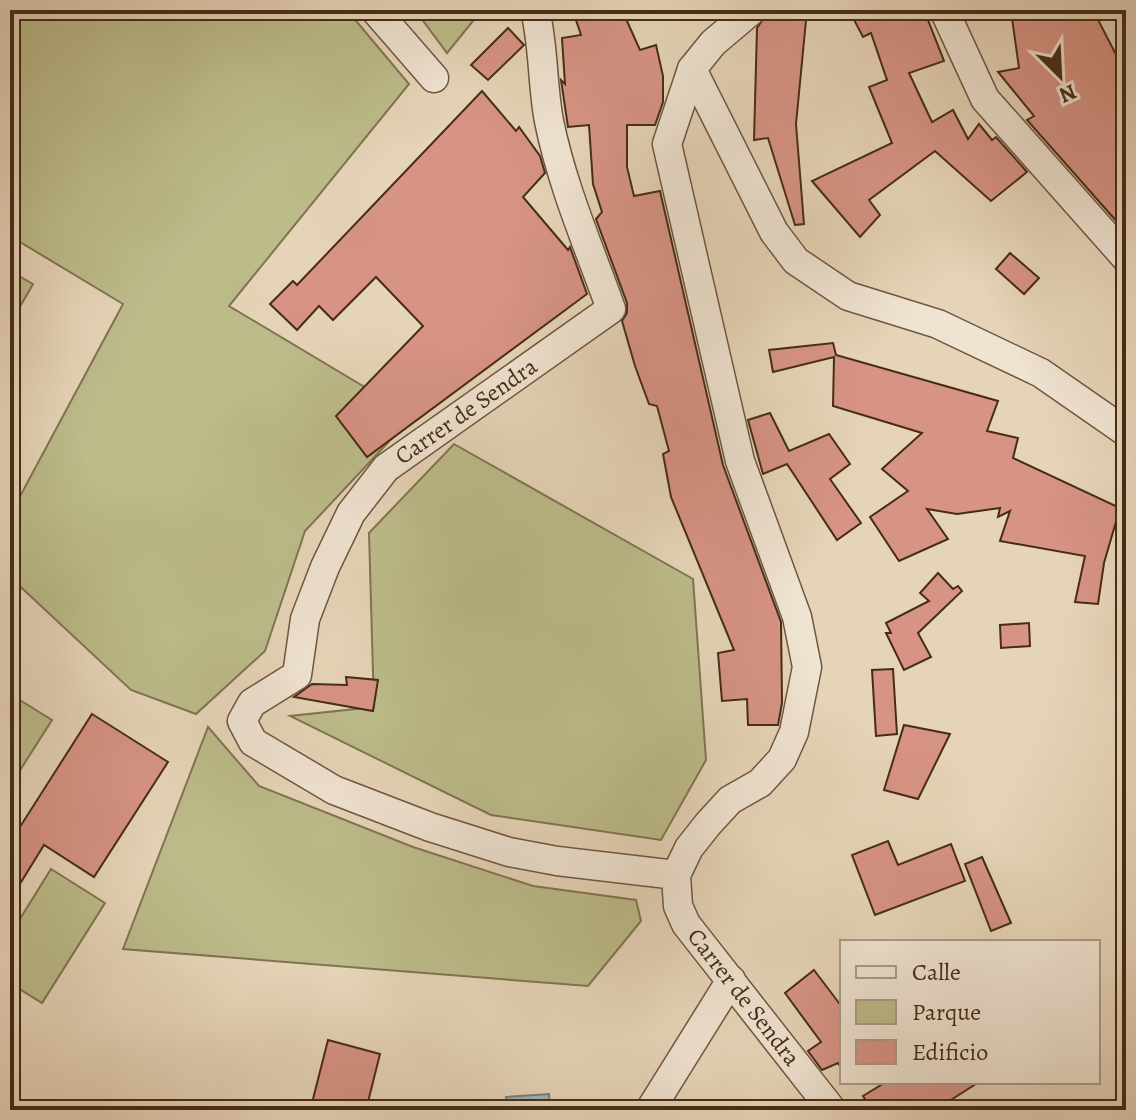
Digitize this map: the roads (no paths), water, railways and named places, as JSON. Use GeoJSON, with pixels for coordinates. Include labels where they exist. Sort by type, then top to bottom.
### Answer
{"type":"FeatureCollection","features":[{"type":"Feature","properties":{"kind":"street"},"geometry":{"type":"LineString","coordinates":[[375,10],[434,78]]}},
{"type":"Feature","properties":{"kind":"street","name":"Carrer de Sendra"},"geometry":{"type":"LineString","coordinates":[[535,10],[541,35],[549,118],[562,174],[611,309],[386,468],[351,513],[325,567],[305,619],[297,675],[252,703],[242,721],[253,742],[334,790],[430,827],[509,852],[676,875],[678,906],[686,924],[832,1110]]}},
{"type":"Feature","properties":{"kind":"street"},"geometry":{"type":"LineString","coordinates":[[676,875],[689,848],[708,824],[730,800],[760,783],[782,759],[794,732],[807,667],[797,617],[740,461],[667,144],[692,69],[713,43],[752,10]]}},
{"type":"Feature","properties":{"kind":"street"},"geometry":{"type":"LineString","coordinates":[[944,10],[985,99],[1126,258]]}},
{"type":"Feature","properties":{"kind":"street"},"geometry":{"type":"LineString","coordinates":[[692,69],[774,232],[796,261],[848,296],[938,324],[1041,373],[1126,432]]}},
{"type":"Feature","properties":{"kind":"street"},"geometry":{"type":"LineString","coordinates":[[650,1110],[731,980]]}},
{"type":"Feature","properties":{"kind":"water"},"geometry":{"type":"Polygon","coordinates":[[[549,1094],[550,1110],[507,1110],[506,1097],[549,1094]]]}}]}
